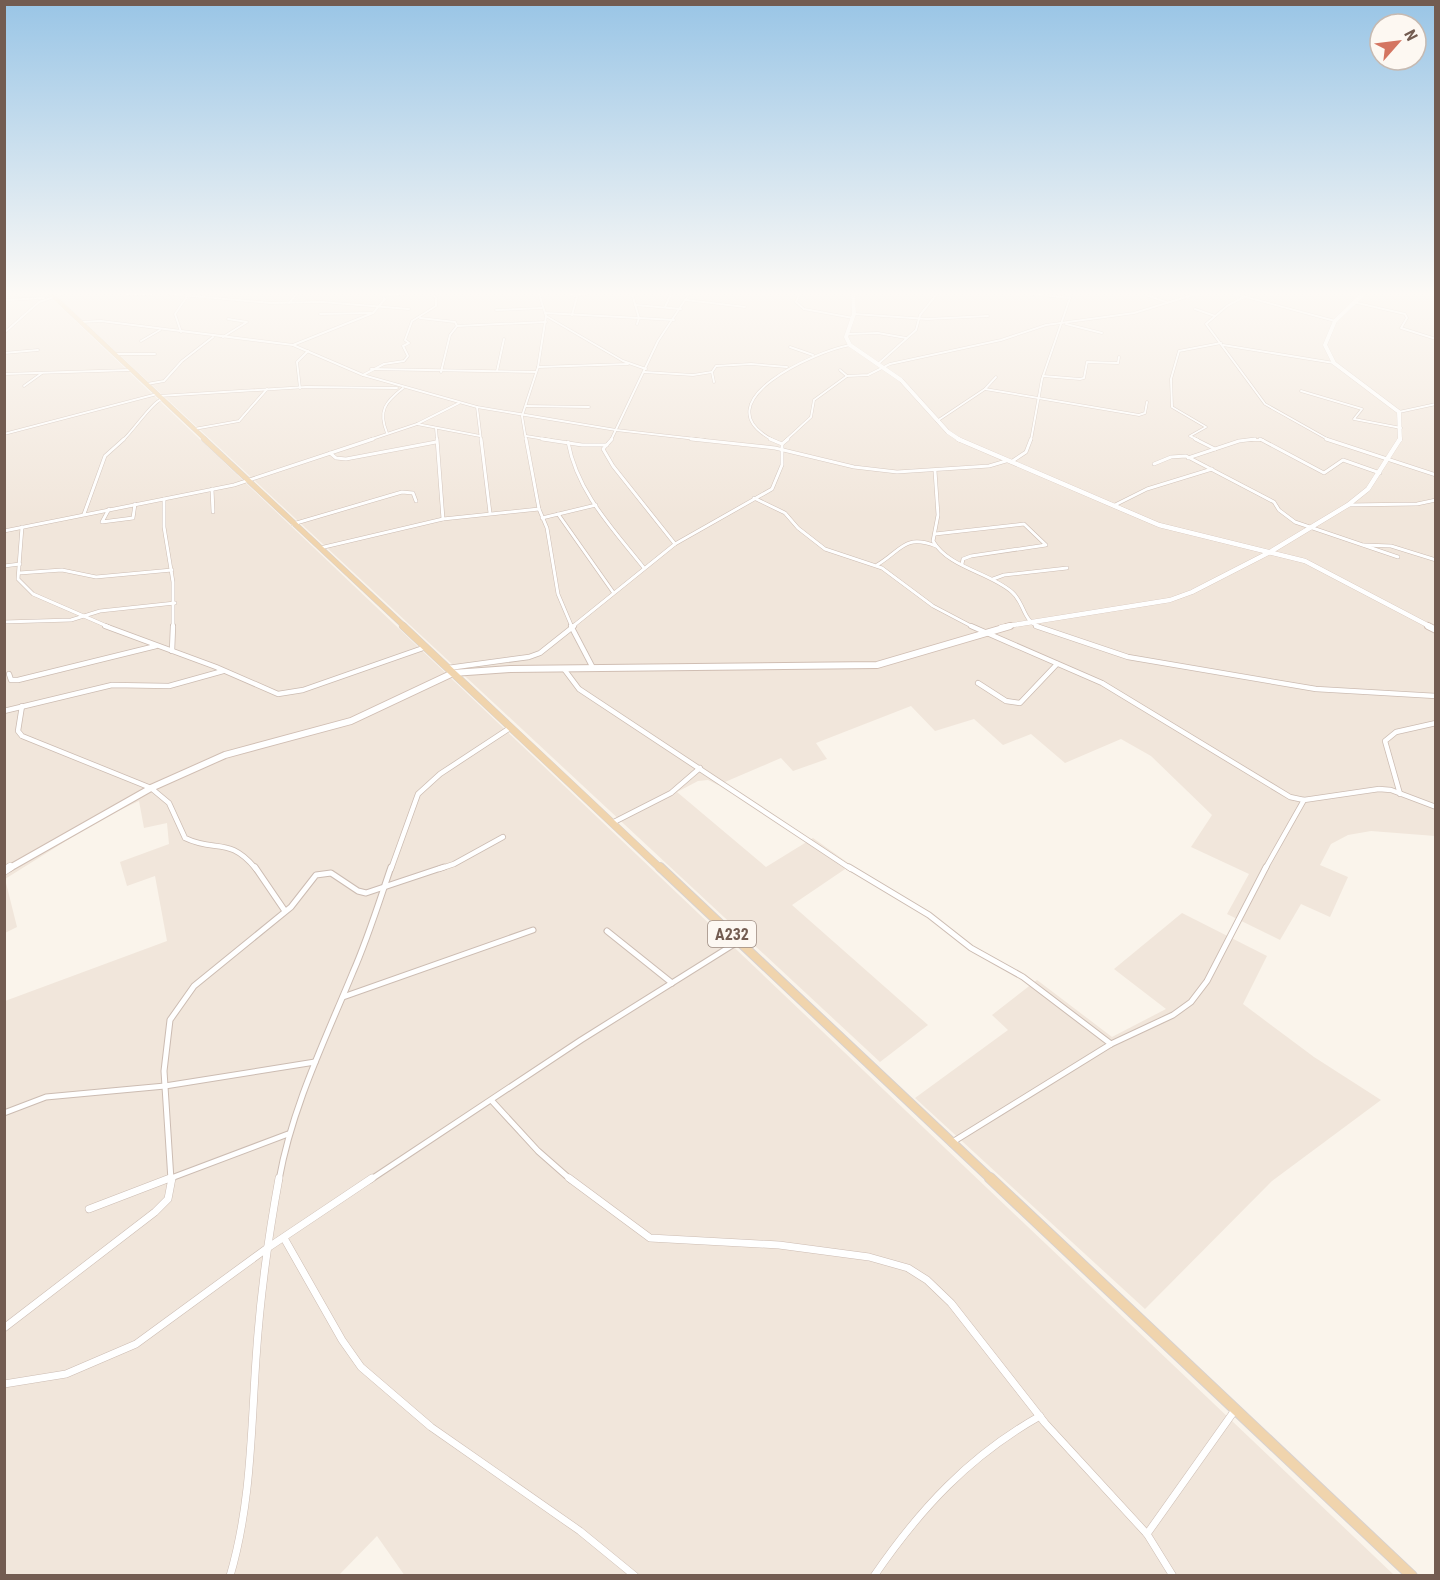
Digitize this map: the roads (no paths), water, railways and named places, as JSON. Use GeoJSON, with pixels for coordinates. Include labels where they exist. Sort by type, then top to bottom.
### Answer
{"type":"FeatureCollection","features":[{"type":"Feature","properties":{"kind":"main road","name":"A232"},"geometry":{"type":"LineString","coordinates":[[128,368],[1412,1575]]}},
{"type":"Feature","properties":{"kind":"street"},"geometry":{"type":"LineString","coordinates":[[147,384],[164,381],[176,368]]}},
{"type":"Feature","properties":{"kind":"street"},"geometry":{"type":"LineString","coordinates":[[298,368],[300,388]]}},
{"type":"Feature","properties":{"kind":"street"},"geometry":{"type":"LineString","coordinates":[[346,368],[403,388],[459,404],[522,416],[784,451],[875,471],[935,471],[989,466],[1022,456],[1030,444],[1046,368]]}},
{"type":"Feature","properties":{"kind":"street"},"geometry":{"type":"LineString","coordinates":[[363,375],[376,368]]}},
{"type":"Feature","properties":{"kind":"street"},"geometry":{"type":"LineString","coordinates":[[441,372],[442,368]]}},
{"type":"Feature","properties":{"kind":"street"},"geometry":{"type":"LineString","coordinates":[[538,368],[522,416],[539,509],[547,528],[558,594],[572,628],[593,668]]}},
{"type":"Feature","properties":{"kind":"street"},"geometry":{"type":"LineString","coordinates":[[639,368],[693,375],[712,372]]}},
{"type":"Feature","properties":{"kind":"street"},"geometry":{"type":"LineString","coordinates":[[714,382],[712,372],[715,368]]}},
{"type":"Feature","properties":{"kind":"street"},"geometry":{"type":"LineString","coordinates":[[4,871],[151,788],[225,755],[351,721],[461,664],[528,658],[540,653],[675,543],[772,489],[782,465],[784,451],[782,444],[759,431],[752,423],[750,414],[758,396],[787,368]]}},
{"type":"Feature","properties":{"kind":"street"},"geometry":{"type":"LineString","coordinates":[[782,444],[812,416],[814,400],[847,376],[868,375],[878,368]]}},
{"type":"Feature","properties":{"kind":"street"},"geometry":{"type":"LineString","coordinates":[[883,368],[901,380],[954,438],[1187,533],[1291,556],[1324,569],[1436,630]]}},
{"type":"Feature","properties":{"kind":"street"},"geometry":{"type":"LineString","coordinates":[[1043,376],[1080,380],[1084,378],[1085,368]]}},
{"type":"Feature","properties":{"kind":"street"},"geometry":{"type":"LineString","coordinates":[[1174,368],[1171,379],[1172,407],[1203,424],[1206,427],[1204,429],[1190,436],[1215,449]]}},
{"type":"Feature","properties":{"kind":"street"},"geometry":{"type":"LineString","coordinates":[[1239,368],[1265,404],[1304,424],[1317,435],[1436,475]]}},
{"type":"Feature","properties":{"kind":"street"},"geometry":{"type":"LineString","coordinates":[[451,671],[877,664],[982,632],[1029,622],[1170,600],[1192,592],[1309,529],[1348,505],[1368,489],[1380,473],[1400,442],[1399,412],[1340,368]]}},
{"type":"Feature","properties":{"kind":"street"},"geometry":{"type":"LineString","coordinates":[[371,369],[536,372]]}},
{"type":"Feature","properties":{"kind":"street"},"geometry":{"type":"LineString","coordinates":[[4,374],[130,370]]}},
{"type":"Feature","properties":{"kind":"street"},"geometry":{"type":"LineString","coordinates":[[645,370],[630,405],[608,446],[603,448],[605,455],[675,543]]}},
{"type":"Feature","properties":{"kind":"street"},"geometry":{"type":"LineString","coordinates":[[840,370],[847,376]]}},
{"type":"Feature","properties":{"kind":"street"},"geometry":{"type":"LineString","coordinates":[[24,386],[42,373]]}},
{"type":"Feature","properties":{"kind":"street"},"geometry":{"type":"LineString","coordinates":[[937,421],[985,389],[996,377]]}},
{"type":"Feature","properties":{"kind":"street"},"geometry":{"type":"LineString","coordinates":[[4,434],[159,396],[267,389],[403,388]]}},
{"type":"Feature","properties":{"kind":"street"},"geometry":{"type":"LineString","coordinates":[[387,434],[380,418],[381,410],[388,399],[403,388]]}},
{"type":"Feature","properties":{"kind":"street"},"geometry":{"type":"LineString","coordinates":[[194,429],[239,421],[267,389]]}},
{"type":"Feature","properties":{"kind":"street"},"geometry":{"type":"LineString","coordinates":[[985,389],[1139,416],[1144,413],[1147,402]]}},
{"type":"Feature","properties":{"kind":"street"},"geometry":{"type":"LineString","coordinates":[[1302,391],[1362,409],[1354,419],[1401,428]]}},
{"type":"Feature","properties":{"kind":"street"},"geometry":{"type":"LineString","coordinates":[[84,513],[105,456],[138,426],[159,396]]}},
{"type":"Feature","properties":{"kind":"street"},"geometry":{"type":"LineString","coordinates":[[4,531],[249,480],[387,434],[459,404]]}},
{"type":"Feature","properties":{"kind":"street"},"geometry":{"type":"LineString","coordinates":[[1399,412],[1436,404]]}},
{"type":"Feature","properties":{"kind":"street"},"geometry":{"type":"LineString","coordinates":[[526,406],[589,406]]}},
{"type":"Feature","properties":{"kind":"street"},"geometry":{"type":"LineString","coordinates":[[477,407],[490,513]]}},
{"type":"Feature","properties":{"kind":"street"},"geometry":{"type":"LineString","coordinates":[[417,423],[480,436]]}},
{"type":"Feature","properties":{"kind":"street"},"geometry":{"type":"LineString","coordinates":[[436,428],[443,519]]}},
{"type":"Feature","properties":{"kind":"street"},"geometry":{"type":"LineString","coordinates":[[526,436],[608,446]]}},
{"type":"Feature","properties":{"kind":"street"},"geometry":{"type":"LineString","coordinates":[[1188,458],[1259,438],[1324,473],[1343,460],[1380,473]]}},
{"type":"Feature","properties":{"kind":"street"},"geometry":{"type":"LineString","coordinates":[[330,453],[336,458],[346,459],[436,442]]}},
{"type":"Feature","properties":{"kind":"street"},"geometry":{"type":"LineString","coordinates":[[568,442],[572,467],[596,505],[644,568]]}},
{"type":"Feature","properties":{"kind":"street"},"geometry":{"type":"LineString","coordinates":[[1154,464],[1171,457],[1188,458],[1274,502],[1278,510],[1309,529],[1398,557]]}},
{"type":"Feature","properties":{"kind":"street"},"geometry":{"type":"LineString","coordinates":[[1115,505],[1147,489],[1212,469]]}},
{"type":"Feature","properties":{"kind":"street"},"geometry":{"type":"LineString","coordinates":[[935,471],[938,515],[933,541],[936,546]]}},
{"type":"Feature","properties":{"kind":"street"},"geometry":{"type":"LineString","coordinates":[[212,489],[213,512]]}},
{"type":"Feature","properties":{"kind":"street"},"geometry":{"type":"LineString","coordinates":[[293,524],[402,492],[413,493],[416,501]]}},
{"type":"Feature","properties":{"kind":"street"},"geometry":{"type":"LineString","coordinates":[[754,498],[785,513],[798,528],[825,549],[876,566],[933,606],[982,632],[1102,683],[1290,797],[1304,800],[1365,789],[1379,789],[1436,807]]}},
{"type":"Feature","properties":{"kind":"street"},"geometry":{"type":"LineString","coordinates":[[164,499],[161,519],[172,570],[175,603],[172,651]]}},
{"type":"Feature","properties":{"kind":"street"},"geometry":{"type":"LineString","coordinates":[[1348,505],[1417,504],[1436,500]]}},
{"type":"Feature","properties":{"kind":"street"},"geometry":{"type":"LineString","coordinates":[[109,509],[102,522],[129,521],[133,518],[135,504]]}},
{"type":"Feature","properties":{"kind":"street"},"geometry":{"type":"LineString","coordinates":[[542,518],[596,505]]}},
{"type":"Feature","properties":{"kind":"street"},"geometry":{"type":"LineString","coordinates":[[320,548],[443,519],[539,509]]}},
{"type":"Feature","properties":{"kind":"street"},"geometry":{"type":"LineString","coordinates":[[558,514],[613,592]]}},
{"type":"Feature","properties":{"kind":"street"},"geometry":{"type":"LineString","coordinates":[[934,534],[1024,525],[1046,545],[971,556],[963,559],[962,564]]}},
{"type":"Feature","properties":{"kind":"street"},"geometry":{"type":"LineString","coordinates":[[22,527],[18,579],[26,589],[81,617],[278,694],[289,694],[426,647]]}},
{"type":"Feature","properties":{"kind":"street"},"geometry":{"type":"LineString","coordinates":[[876,566],[908,540],[922,540],[993,579],[1018,599],[1021,611],[1029,622],[1063,637],[1128,657],[1316,689],[1436,696]]}},
{"type":"Feature","properties":{"kind":"street"},"geometry":{"type":"LineString","coordinates":[[1364,545],[1391,546],[1436,560]]}},
{"type":"Feature","properties":{"kind":"street"},"geometry":{"type":"LineString","coordinates":[[4,566],[20,564]]}},
{"type":"Feature","properties":{"kind":"street"},"geometry":{"type":"LineString","coordinates":[[993,579],[1013,574],[1067,568]]}},
{"type":"Feature","properties":{"kind":"street"},"geometry":{"type":"LineString","coordinates":[[19,573],[62,570],[77,575],[96,577],[172,570]]}},
{"type":"Feature","properties":{"kind":"street"},"geometry":{"type":"LineString","coordinates":[[4,622],[81,617],[100,611],[160,607],[175,603]]}},
{"type":"Feature","properties":{"kind":"street"},"geometry":{"type":"LineString","coordinates":[[9,674],[11,680],[18,680],[156,646]]}},
{"type":"Feature","properties":{"kind":"street"},"geometry":{"type":"LineString","coordinates":[[978,683],[1011,704],[1022,703],[1028,698],[1029,692],[1041,684],[1057,664]]}},
{"type":"Feature","properties":{"kind":"street"},"geometry":{"type":"LineString","coordinates":[[564,669],[579,689],[843,864],[929,915],[971,948],[1023,977],[1111,1044]]}},
{"type":"Feature","properties":{"kind":"street"},"geometry":{"type":"LineString","coordinates":[[4,711],[112,684],[169,686],[222,671]]}},
{"type":"Feature","properties":{"kind":"street"},"geometry":{"type":"LineString","coordinates":[[22,706],[18,731],[22,736],[151,788],[169,803],[185,838],[203,846],[225,846],[243,854],[285,911]]}},
{"type":"Feature","properties":{"kind":"street"},"geometry":{"type":"LineString","coordinates":[[1400,794],[1385,741],[1396,732],[1436,723]]}},
{"type":"Feature","properties":{"kind":"street"},"geometry":{"type":"LineString","coordinates":[[230,1575],[236,1556],[251,1469],[256,1358],[266,1249],[288,1134],[343,997],[418,794],[440,774],[510,728]]}},
{"type":"Feature","properties":{"kind":"street"},"geometry":{"type":"LineString","coordinates":[[612,823],[670,793],[700,768]]}},
{"type":"Feature","properties":{"kind":"street"},"geometry":{"type":"LineString","coordinates":[[951,1143],[1111,1044],[1173,1015],[1191,1002],[1206,981],[1240,914],[1304,800]]}},
{"type":"Feature","properties":{"kind":"street"},"geometry":{"type":"LineString","coordinates":[[4,1328],[155,1212],[168,1199],[172,1177],[165,1086],[170,1020],[176,1008],[194,986],[285,911],[316,875],[322,872],[331,873],[358,891],[366,893],[454,864],[503,837]]}},
{"type":"Feature","properties":{"kind":"street"},"geometry":{"type":"LineString","coordinates":[[343,997],[533,930]]}},
{"type":"Feature","properties":{"kind":"street"},"geometry":{"type":"LineString","coordinates":[[607,931],[672,983]]}},
{"type":"Feature","properties":{"kind":"street"},"geometry":{"type":"LineString","coordinates":[[4,1384],[66,1374],[136,1344],[266,1249],[581,1040],[739,941]]}},
{"type":"Feature","properties":{"kind":"street"},"geometry":{"type":"LineString","coordinates":[[4,1113],[46,1097],[165,1086],[315,1062]]}},
{"type":"Feature","properties":{"kind":"street"},"geometry":{"type":"LineString","coordinates":[[492,1101],[552,1164],[650,1238],[779,1245],[869,1257],[908,1268],[927,1280],[951,1303],[1040,1416],[1147,1534],[1173,1575]]}},
{"type":"Feature","properties":{"kind":"street"},"geometry":{"type":"LineString","coordinates":[[88,1209],[288,1134]]}},
{"type":"Feature","properties":{"kind":"street"},"geometry":{"type":"LineString","coordinates":[[284,1238],[342,1340],[361,1367],[431,1427],[580,1531],[635,1575]]}},
{"type":"Feature","properties":{"kind":"street"},"geometry":{"type":"LineString","coordinates":[[1147,1534],[1235,1410]]}},
{"type":"Feature","properties":{"kind":"street"},"geometry":{"type":"LineString","coordinates":[[874,1575],[918,1516],[974,1462],[1004,1436],[1040,1416]]}}]}
